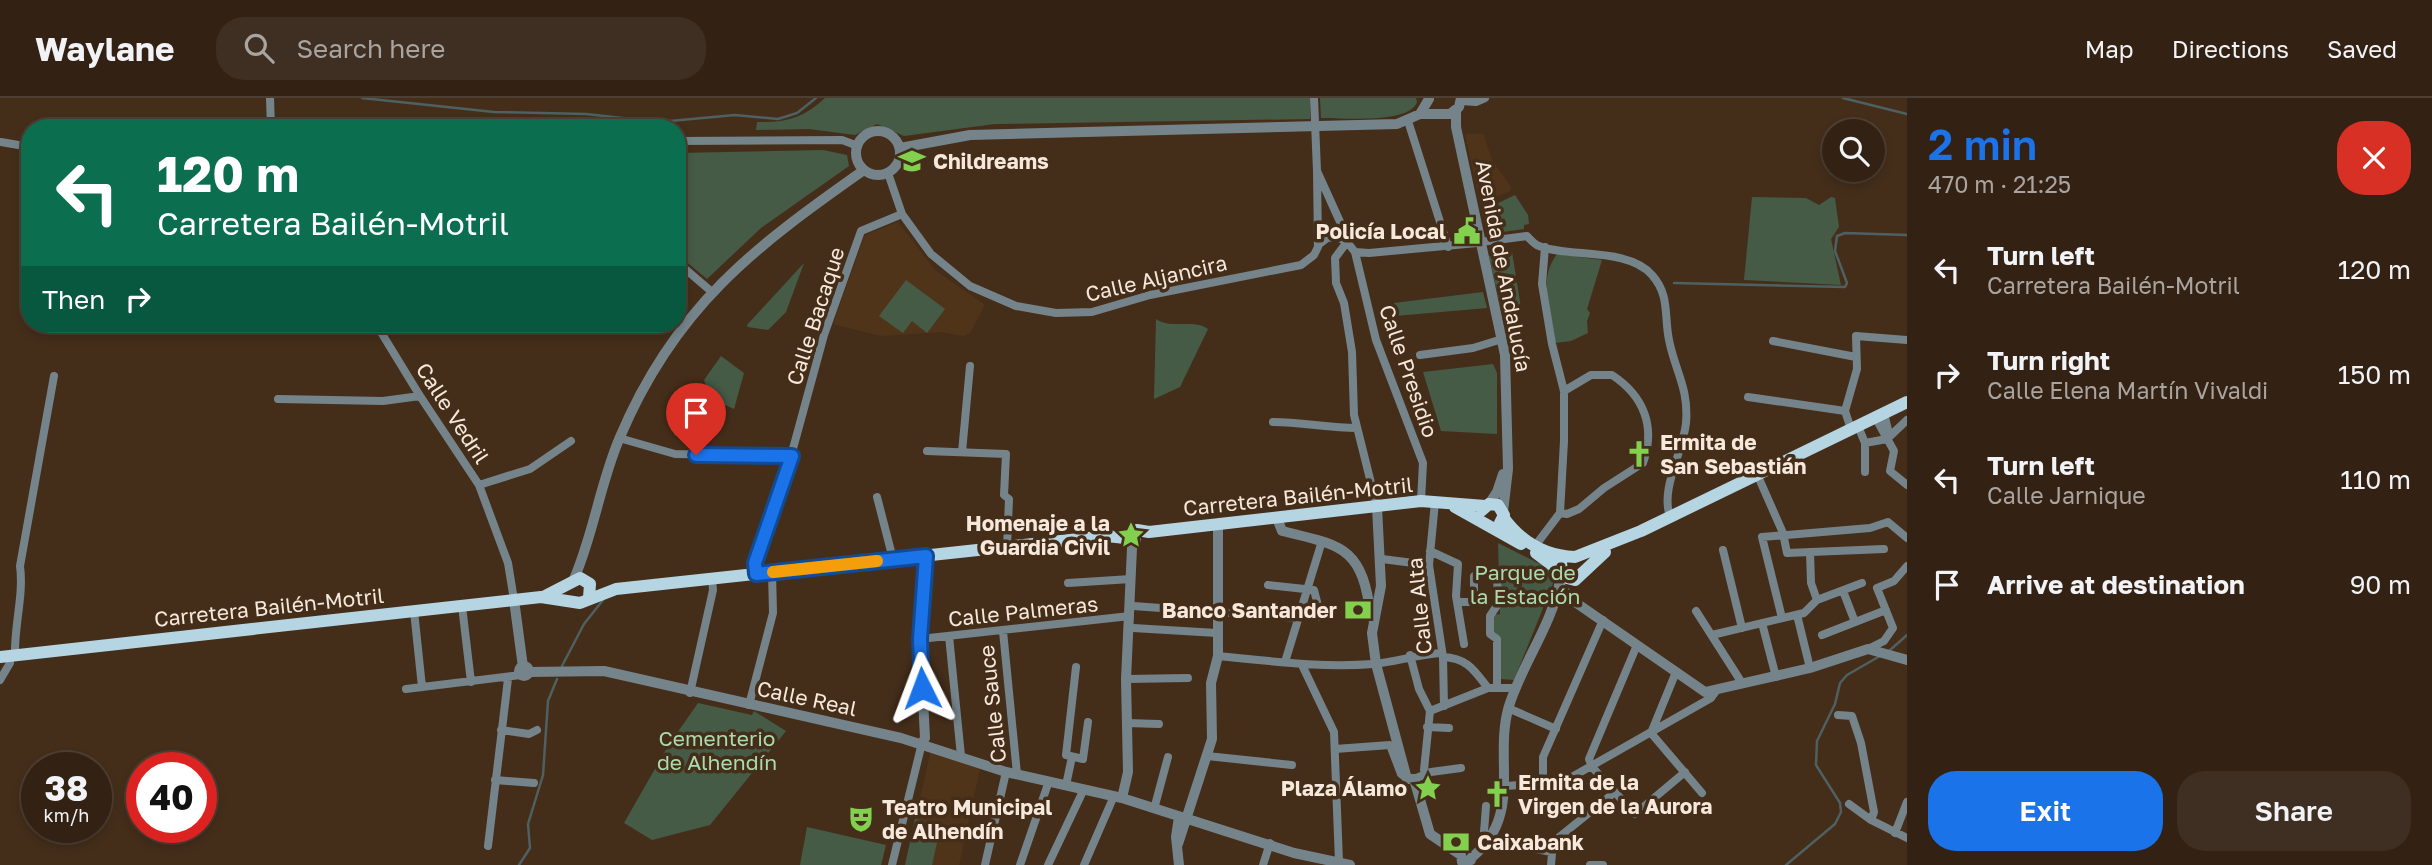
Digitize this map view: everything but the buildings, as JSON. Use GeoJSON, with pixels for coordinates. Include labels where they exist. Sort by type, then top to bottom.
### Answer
{"type":"FeatureCollection","features":[{"type":"Feature","properties":{"kind":"main road"},"geometry":{"type":"LineString","coordinates":[[1575,580],[1603,553],[1641,531],[1907,402]]}},
{"type":"Feature","properties":{"kind":"main road","name":"Carretera Bailén-Motril"},"geometry":{"type":"LineString","coordinates":[[8,656],[541,597],[581,585],[616,589],[1007,547],[1132,537],[1376,503],[1421,501],[1451,505],[1487,505]]}},
{"type":"Feature","properties":{"kind":"main road","name":"Carretera Bailén-Motril"},"geometry":{"type":"LineString","coordinates":[[1451,505],[1487,524],[1561,577],[1575,580]]}},
{"type":"Feature","properties":{"kind":"main road"},"geometry":{"type":"LineString","coordinates":[[1503,515],[1499,524],[1487,524],[1481,515],[1487,505],[1498,505],[1515,532],[1535,546],[1581,561],[1584,569]]}},
{"type":"Feature","properties":{"kind":"main road"},"geometry":{"type":"LineString","coordinates":[[1561,577],[1571,558],[1641,531]]}},
{"type":"Feature","properties":{"kind":"main road","name":"Carretera Bailén-Motril"},"geometry":{"type":"LineString","coordinates":[[541,597],[571,600],[581,585]]}},
{"type":"Feature","properties":{"kind":"street"},"geometry":{"type":"LineString","coordinates":[[270,98],[271,119]]}},
{"type":"Feature","properties":{"kind":"street"},"geometry":{"type":"LineString","coordinates":[[1314,98],[1318,245]]}},
{"type":"Feature","properties":{"kind":"street"},"geometry":{"type":"LineString","coordinates":[[1420,114],[1429,98]]}},
{"type":"Feature","properties":{"kind":"street","name":"Avenida de Andalucía"},"geometry":{"type":"LineString","coordinates":[[1429,98],[1452,107],[1452,128],[1507,373],[1507,491],[1503,515]]}},
{"type":"Feature","properties":{"kind":"street"},"geometry":{"type":"LineString","coordinates":[[900,148],[970,135],[1385,125],[1408,121],[1420,114],[1485,98]]}},
{"type":"Feature","properties":{"kind":"street"},"geometry":{"type":"LineString","coordinates":[[1408,121],[1448,247]]}},
{"type":"Feature","properties":{"kind":"street"},"geometry":{"type":"LineString","coordinates":[[876,131],[888,134],[900,148],[900,160],[888,173],[876,175],[864,170],[857,159],[858,146],[865,136],[876,131]]}},
{"type":"Feature","properties":{"kind":"street"},"geometry":{"type":"LineString","coordinates":[[686,141],[794,138],[842,140],[858,146]]}},
{"type":"Feature","properties":{"kind":"street"},"geometry":{"type":"LineString","coordinates":[[1,142],[21,145]]}},
{"type":"Feature","properties":{"kind":"street"},"geometry":{"type":"LineString","coordinates":[[686,325],[712,292],[769,238],[864,170]]}},
{"type":"Feature","properties":{"kind":"street"},"geometry":{"type":"LineString","coordinates":[[1317,171],[1342,225],[1346,242]]}},
{"type":"Feature","properties":{"kind":"street","name":"Calle Aljancira"},"geometry":{"type":"LineString","coordinates":[[888,173],[902,214],[931,254],[949,271],[990,296],[1036,310],[1092,312],[1163,292],[1301,265],[1314,255],[1318,245],[1327,238]]}},
{"type":"Feature","properties":{"kind":"street","name":"Calle Bacaque"},"geometry":{"type":"LineString","coordinates":[[792,456],[824,335],[861,231],[902,214]]}},
{"type":"Feature","properties":{"kind":"street"},"geometry":{"type":"LineString","coordinates":[[1336,237],[1342,225]]}},
{"type":"Feature","properties":{"kind":"street"},"geometry":{"type":"LineString","coordinates":[[1317,232],[1327,238],[1336,237],[1346,242],[1354,252],[1448,247],[1527,236],[1538,246],[1590,252],[1642,267],[1661,288],[1667,303],[1668,339],[1685,387],[1684,435],[1666,505],[1670,516]]}},
{"type":"Feature","properties":{"kind":"street"},"geometry":{"type":"LineString","coordinates":[[1346,242],[1336,254],[1334,269],[1352,352],[1352,399],[1376,503],[1381,559],[1381,586],[1371,623]]}},
{"type":"Feature","properties":{"kind":"street","name":"Avenida de Andalucía"},"geometry":{"type":"LineString","coordinates":[[1479,243],[1503,373],[1503,468],[1501,483],[1487,505]]}},
{"type":"Feature","properties":{"kind":"street"},"geometry":{"type":"LineString","coordinates":[[1535,546],[1560,513],[1564,391],[1544,296],[1545,247]]}},
{"type":"Feature","properties":{"kind":"street","name":"Calle Presidio"},"geometry":{"type":"LineString","coordinates":[[1354,252],[1376,340],[1423,463],[1421,501]]}},
{"type":"Feature","properties":{"kind":"street"},"geometry":{"type":"LineString","coordinates":[[686,270],[712,292]]}},
{"type":"Feature","properties":{"kind":"street","name":"Calle Vedril"},"geometry":{"type":"LineString","coordinates":[[381,333],[478,485],[508,563],[514,600]]}},
{"type":"Feature","properties":{"kind":"street"},"geometry":{"type":"LineString","coordinates":[[581,585],[583,558],[620,438],[667,349],[680,333]]}},
{"type":"Feature","properties":{"kind":"street"},"geometry":{"type":"LineString","coordinates":[[1865,472],[1865,443],[1845,411],[1854,383],[1856,336],[1907,341]]}},
{"type":"Feature","properties":{"kind":"street"},"geometry":{"type":"LineString","coordinates":[[1420,355],[1473,348],[1499,341]]}},
{"type":"Feature","properties":{"kind":"street"},"geometry":{"type":"LineString","coordinates":[[1773,341],[1856,357]]}},
{"type":"Feature","properties":{"kind":"street"},"geometry":{"type":"LineString","coordinates":[[962,452],[970,366]]}},
{"type":"Feature","properties":{"kind":"street"},"geometry":{"type":"LineString","coordinates":[[1560,513],[1567,514],[1579,509],[1614,480],[1643,463],[1650,431],[1643,407],[1620,380],[1602,373],[1564,391]]}},
{"type":"Feature","properties":{"kind":"street"},"geometry":{"type":"LineString","coordinates":[[0,680],[10,663],[8,656],[22,580],[20,566],[54,376]]}},
{"type":"Feature","properties":{"kind":"street"},"geometry":{"type":"LineString","coordinates":[[278,399],[383,401],[419,396]]}},
{"type":"Feature","properties":{"kind":"street"},"geometry":{"type":"LineString","coordinates":[[1748,397],[1845,411]]}},
{"type":"Feature","properties":{"kind":"street"},"geometry":{"type":"LineString","coordinates":[[1880,415],[1887,439],[1894,451],[1890,471],[1907,485]]}},
{"type":"Feature","properties":{"kind":"street"},"geometry":{"type":"LineString","coordinates":[[1865,443],[1887,439],[1907,420]]}},
{"type":"Feature","properties":{"kind":"street"},"geometry":{"type":"LineString","coordinates":[[1273,422],[1300,422],[1321,428],[1357,428]]}},
{"type":"Feature","properties":{"kind":"street"},"geometry":{"type":"LineString","coordinates":[[620,438],[675,454],[792,456],[755,563],[756,574]]}},
{"type":"Feature","properties":{"kind":"street","name":"Calle Vedril"},"geometry":{"type":"LineString","coordinates":[[478,485],[530,469],[571,441]]}},
{"type":"Feature","properties":{"kind":"street"},"geometry":{"type":"LineString","coordinates":[[927,451],[1006,454],[1003,495],[1009,499],[1007,547]]}},
{"type":"Feature","properties":{"kind":"street"},"geometry":{"type":"LineString","coordinates":[[1757,474],[1783,533],[1787,554],[1884,549]]}},
{"type":"Feature","properties":{"kind":"street"},"geometry":{"type":"LineString","coordinates":[[877,497],[893,559]]}},
{"type":"Feature","properties":{"kind":"street","name":"Calle Alta"},"geometry":{"type":"LineString","coordinates":[[1435,502],[1429,565],[1442,655],[1444,706]]}},
{"type":"Feature","properties":{"kind":"street"},"geometry":{"type":"LineString","coordinates":[[1277,518],[1282,531],[1322,541],[1344,550],[1358,567],[1366,584],[1376,664],[1430,834],[1465,859],[1487,842],[1501,812],[1506,786],[1508,708],[1561,577]]}},
{"type":"Feature","properties":{"kind":"street"},"geometry":{"type":"LineString","coordinates":[[1782,618],[1762,537],[1783,533],[1870,528],[1888,522],[1907,538]]}},
{"type":"Feature","properties":{"kind":"street"},"geometry":{"type":"LineString","coordinates":[[1179,865],[1178,844],[1183,819],[1207,756],[1214,721],[1211,682],[1218,656],[1218,524]]}},
{"type":"Feature","properties":{"kind":"street"},"geometry":{"type":"LineString","coordinates":[[1084,865],[1128,772],[1126,679],[1132,617],[1132,537]]}},
{"type":"Feature","properties":{"kind":"street"},"geometry":{"type":"LineString","coordinates":[[1285,662],[1322,541]]}},
{"type":"Feature","properties":{"kind":"street"},"geometry":{"type":"LineString","coordinates":[[1723,550],[1742,628]]}},
{"type":"Feature","properties":{"kind":"street"},"geometry":{"type":"LineString","coordinates":[[1430,551],[1458,564],[1457,602],[1464,644]]}},
{"type":"Feature","properties":{"kind":"street"},"geometry":{"type":"LineString","coordinates":[[1810,552],[1811,583],[1817,600]]}},
{"type":"Feature","properties":{"kind":"street"},"geometry":{"type":"LineString","coordinates":[[892,865],[925,738],[920,639],[926,556]]}},
{"type":"Feature","properties":{"kind":"street"},"geometry":{"type":"LineString","coordinates":[[1381,559],[1429,565]]}},
{"type":"Feature","properties":{"kind":"street"},"geometry":{"type":"LineString","coordinates":[[1506,786],[1563,782],[1651,733],[1712,694],[1742,683],[1776,677],[1876,648],[1893,628],[1877,588],[1894,582],[1907,566]]}},
{"type":"Feature","properties":{"kind":"street"},"geometry":{"type":"LineString","coordinates":[[1457,602],[1474,602],[1474,576],[1484,571],[1497,573],[1498,604],[1490,616],[1490,634],[1497,639],[1493,687]]}},
{"type":"Feature","properties":{"kind":"street"},"geometry":{"type":"LineString","coordinates":[[749,705],[773,613],[772,572]]}},
{"type":"Feature","properties":{"kind":"street"},"geometry":{"type":"LineString","coordinates":[[1561,577],[1565,594],[1701,690],[1712,694]]}},
{"type":"Feature","properties":{"kind":"street"},"geometry":{"type":"LineString","coordinates":[[690,693],[713,590],[712,579]]}},
{"type":"Feature","properties":{"kind":"street"},"geometry":{"type":"LineString","coordinates":[[1068,583],[1130,579]]}},
{"type":"Feature","properties":{"kind":"street"},"geometry":{"type":"LineString","coordinates":[[1575,580],[1574,593],[1585,608]]}},
{"type":"Feature","properties":{"kind":"street"},"geometry":{"type":"LineString","coordinates":[[1712,635],[1797,615],[1817,600],[1862,583]]}},
{"type":"Feature","properties":{"kind":"street"},"geometry":{"type":"LineString","coordinates":[[1132,617],[1218,613],[1321,617],[1317,594],[1307,589],[1268,585]]}},
{"type":"Feature","properties":{"kind":"street"},"geometry":{"type":"LineString","coordinates":[[1843,591],[1854,622]]}},
{"type":"Feature","properties":{"kind":"street"},"geometry":{"type":"LineString","coordinates":[[406,689],[508,679],[524,671],[514,600]]}},
{"type":"Feature","properties":{"kind":"street"},"geometry":{"type":"LineString","coordinates":[[462,606],[471,682]]}},
{"type":"Feature","properties":{"kind":"street"},"geometry":{"type":"LineString","coordinates":[[1822,635],[1886,610]]}},
{"type":"Feature","properties":{"kind":"street"},"geometry":{"type":"LineString","coordinates":[[414,611],[422,687]]}},
{"type":"Feature","properties":{"kind":"street"},"geometry":{"type":"LineString","coordinates":[[1696,611],[1742,683]]}},
{"type":"Feature","properties":{"kind":"street"},"geometry":{"type":"LineString","coordinates":[[1797,615],[1810,668]]}},
{"type":"Feature","properties":{"kind":"street"},"geometry":{"type":"LineString","coordinates":[[1132,617],[1217,633]]}},
{"type":"Feature","properties":{"kind":"street","name":"Calle Palmeras"},"geometry":{"type":"LineString","coordinates":[[920,639],[1132,617]]}},
{"type":"Feature","properties":{"kind":"street"},"geometry":{"type":"LineString","coordinates":[[1543,784],[1543,757],[1603,620]]}},
{"type":"Feature","properties":{"kind":"street"},"geometry":{"type":"LineString","coordinates":[[1762,623],[1776,677]]}},
{"type":"Feature","properties":{"kind":"street","name":"Calle Sauce"},"geometry":{"type":"LineString","coordinates":[[985,865],[1012,773],[1003,631]]}},
{"type":"Feature","properties":{"kind":"street"},"geometry":{"type":"LineString","coordinates":[[949,636],[961,756]]}},
{"type":"Feature","properties":{"kind":"street"},"geometry":{"type":"LineString","coordinates":[[1637,645],[1589,759],[1592,767],[1635,814],[1685,772]]}},
{"type":"Feature","properties":{"kind":"street"},"geometry":{"type":"LineString","coordinates":[[1876,648],[1907,660]]}},
{"type":"Feature","properties":{"kind":"street"},"geometry":{"type":"LineString","coordinates":[[1218,656],[1302,666],[1376,664],[1410,655],[1442,655],[1459,658],[1468,663],[1493,687]]}},
{"type":"Feature","properties":{"kind":"street"},"geometry":{"type":"LineString","coordinates":[[1410,655],[1419,688],[1430,711],[1424,770],[1427,775]]}},
{"type":"Feature","properties":{"kind":"street"},"geometry":{"type":"LineString","coordinates":[[1302,666],[1334,732],[1344,864]]}},
{"type":"Feature","properties":{"kind":"street"},"geometry":{"type":"LineString","coordinates":[[1076,667],[1066,755],[1088,761],[1088,722]]}},
{"type":"Feature","properties":{"kind":"street","name":"Calle Real"},"geometry":{"type":"LineString","coordinates":[[524,671],[604,671],[690,693],[922,743],[1012,773],[1118,797],[1323,862],[1344,864]]}},
{"type":"Feature","properties":{"kind":"street"},"geometry":{"type":"LineString","coordinates":[[1651,733],[1676,672]]}},
{"type":"Feature","properties":{"kind":"street"},"geometry":{"type":"LineString","coordinates":[[1126,679],[1188,678]]}},
{"type":"Feature","properties":{"kind":"street"},"geometry":{"type":"LineString","coordinates":[[488,846],[508,679]]}},
{"type":"Feature","properties":{"kind":"street"},"geometry":{"type":"LineString","coordinates":[[1430,711],[1493,687],[1516,688]]}},
{"type":"Feature","properties":{"kind":"street"},"geometry":{"type":"LineString","coordinates":[[1508,708],[1556,729]]}},
{"type":"Feature","properties":{"kind":"street"},"geometry":{"type":"LineString","coordinates":[[1838,715],[1852,716],[1861,743],[1874,812],[1871,820]]}},
{"type":"Feature","properties":{"kind":"street"},"geometry":{"type":"LineString","coordinates":[[1126,723],[1159,724]]}},
{"type":"Feature","properties":{"kind":"street"},"geometry":{"type":"LineString","coordinates":[[1427,727],[1449,728]]}},
{"type":"Feature","properties":{"kind":"street"},"geometry":{"type":"LineString","coordinates":[[501,730],[529,734],[537,730]]}},
{"type":"Feature","properties":{"kind":"street"},"geometry":{"type":"LineString","coordinates":[[1651,733],[1702,793]]}},
{"type":"Feature","properties":{"kind":"street"},"geometry":{"type":"LineString","coordinates":[[1335,749],[1390,745],[1401,774],[1411,779],[1461,768]]}},
{"type":"Feature","properties":{"kind":"street"},"geometry":{"type":"LineString","coordinates":[[1207,756],[1292,765]]}},
{"type":"Feature","properties":{"kind":"street"},"geometry":{"type":"LineString","coordinates":[[1066,785],[1072,757]]}},
{"type":"Feature","properties":{"kind":"street"},"geometry":{"type":"LineString","coordinates":[[1154,809],[1168,757]]}},
{"type":"Feature","properties":{"kind":"street"},"geometry":{"type":"LineString","coordinates":[[495,780],[534,783]]}},
{"type":"Feature","properties":{"kind":"street"},"geometry":{"type":"LineString","coordinates":[[1020,865],[1049,781]]}},
{"type":"Feature","properties":{"kind":"street"},"geometry":{"type":"LineString","coordinates":[[1048,865],[1084,789]]}},
{"type":"Feature","properties":{"kind":"street"},"geometry":{"type":"LineString","coordinates":[[1551,865],[1553,842],[1615,792]]}},
{"type":"Feature","properties":{"kind":"street"},"geometry":{"type":"LineString","coordinates":[[1895,833],[1907,802]]}},
{"type":"Feature","properties":{"kind":"street"},"geometry":{"type":"LineString","coordinates":[[1849,804],[1871,820],[1907,838]]}},
{"type":"Feature","properties":{"kind":"street"},"geometry":{"type":"LineString","coordinates":[[1486,806],[1484,832],[1487,842]]}},
{"type":"Feature","properties":{"kind":"street"},"geometry":{"type":"LineString","coordinates":[[1263,865],[1270,843]]}},
{"type":"Feature","properties":{"kind":"street"},"geometry":{"type":"LineString","coordinates":[[1519,846],[1552,852]]}},
{"type":"Feature","properties":{"kind":"street"},"geometry":{"type":"LineString","coordinates":[[1590,865],[1603,865]]}},
{"type":"Feature","properties":{"kind":"shaded area"},"geometry":{"type":"Polygon","coordinates":[[[1465,134],[1483,134],[1492,160],[1511,187],[1510,191],[1492,199],[1483,216],[1465,134]]]}},
{"type":"Feature","properties":{"kind":"shaded area"},"geometry":{"type":"Polygon","coordinates":[[[898,222],[935,270],[985,305],[970,333],[964,336],[941,332],[881,336],[833,324],[865,235],[898,222]]]}},
{"type":"Feature","properties":{"kind":"shaded area"},"geometry":{"type":"Polygon","coordinates":[[[931,750],[980,769],[959,865],[905,865],[931,750]]]}},
{"type":"Feature","properties":{"kind":"green space"},"geometry":{"type":"Polygon","coordinates":[[[825,98],[1310,98],[1310,119],[995,124],[904,136],[877,124],[855,135],[809,129],[756,130],[757,122],[794,118],[825,98]]]}},
{"type":"Feature","properties":{"kind":"green space"},"geometry":{"type":"Polygon","coordinates":[[[1320,98],[1416,98],[1417,102],[1412,109],[1389,117],[1321,118],[1320,98]]]}},
{"type":"Feature","properties":{"kind":"green space"},"geometry":{"type":"Polygon","coordinates":[[[823,150],[847,155],[849,166],[761,228],[707,279],[686,262],[686,153],[823,150]]]}},
{"type":"Feature","properties":{"kind":"green space"},"geometry":{"type":"Polygon","coordinates":[[[1515,195],[1528,215],[1529,224],[1524,225],[1524,229],[1489,234],[1492,206],[1515,195]]]}},
{"type":"Feature","properties":{"kind":"green space"},"geometry":{"type":"Polygon","coordinates":[[[1752,197],[1806,198],[1819,205],[1831,197],[1835,198],[1839,227],[1831,239],[1841,285],[1744,280],[1752,197]]]}},
{"type":"Feature","properties":{"kind":"green space"},"geometry":{"type":"Polygon","coordinates":[[[1512,252],[1521,308],[1502,313],[1489,256],[1512,252]]]}},
{"type":"Feature","properties":{"kind":"green space"},"geometry":{"type":"Polygon","coordinates":[[[1557,254],[1602,260],[1587,309],[1590,313],[1587,321],[1588,333],[1571,341],[1555,343],[1546,286],[1551,264],[1557,254]]]}},
{"type":"Feature","properties":{"kind":"green space"},"geometry":{"type":"Polygon","coordinates":[[[804,263],[786,312],[768,330],[748,327],[747,325],[804,263]]]}},
{"type":"Feature","properties":{"kind":"green space"},"geometry":{"type":"Polygon","coordinates":[[[906,280],[945,309],[927,333],[912,321],[903,333],[879,316],[906,280]]]}},
{"type":"Feature","properties":{"kind":"green space"},"geometry":{"type":"Polygon","coordinates":[[[1483,292],[1487,308],[1395,316],[1394,303],[1483,292]]]}},
{"type":"Feature","properties":{"kind":"green space"},"geometry":{"type":"Polygon","coordinates":[[[1156,319],[1169,324],[1196,324],[1208,329],[1180,387],[1154,399],[1156,319]]]}},
{"type":"Feature","properties":{"kind":"green space"},"geometry":{"type":"Polygon","coordinates":[[[721,356],[744,373],[734,409],[725,405],[719,410],[712,403],[704,380],[721,356]]]}},
{"type":"Feature","properties":{"kind":"green space"},"geometry":{"type":"Polygon","coordinates":[[[1493,364],[1497,373],[1497,434],[1441,431],[1423,372],[1493,364]]]}},
{"type":"Feature","properties":{"kind":"green space"},"geometry":{"type":"Polygon","coordinates":[[[702,383],[710,405],[723,416],[722,419],[688,412],[682,437],[674,435],[702,383]]]}},
{"type":"Feature","properties":{"kind":"green space","name":"Parque de la Estación"},"geometry":{"type":"Polygon","coordinates":[[[1498,543],[1550,569],[1554,581],[1514,680],[1501,679],[1500,636],[1493,635],[1493,615],[1500,614],[1498,543]]]}},
{"type":"Feature","properties":{"kind":"green space","name":"Cementerio de Alhendín"},"geometry":{"type":"Polygon","coordinates":[[[698,703],[752,715],[754,711],[786,731],[710,825],[652,840],[624,823],[668,746],[698,703]]]}},
{"type":"Feature","properties":{"kind":"green space"},"geometry":{"type":"Polygon","coordinates":[[[915,819],[941,825],[932,865],[905,865],[915,819]]]}},
{"type":"Feature","properties":{"kind":"green space"},"geometry":{"type":"Polygon","coordinates":[[[807,827],[886,845],[881,865],[800,865],[807,827]]]}},
{"type":"Feature","properties":{"kind":"waterway"},"geometry":{"type":"LineString","coordinates":[[362,98],[494,112],[586,114],[632,119]]}},
{"type":"Feature","properties":{"kind":"waterway"},"geometry":{"type":"LineString","coordinates":[[686,120],[735,115],[778,119],[797,113],[816,98]]}},
{"type":"Feature","properties":{"kind":"waterway"},"geometry":{"type":"LineString","coordinates":[[1843,98],[1907,114]]}},
{"type":"Feature","properties":{"kind":"waterway"},"geometry":{"type":"LineString","coordinates":[[1674,283],[1845,287],[1847,283],[1835,251],[1837,236],[1845,233],[1907,235]]}},
{"type":"Feature","properties":{"kind":"waterway"},"geometry":{"type":"LineString","coordinates":[[562,666],[584,624],[603,600]]}},
{"type":"Feature","properties":{"kind":"waterway"},"geometry":{"type":"LineString","coordinates":[[1889,651],[1907,635]]}},
{"type":"Feature","properties":{"kind":"waterway"},"geometry":{"type":"LineString","coordinates":[[1786,865],[1835,824],[1841,812],[1840,803],[1816,765],[1817,741],[1835,704],[1840,683],[1847,675],[1880,656]]}},
{"type":"Feature","properties":{"kind":"waterway"},"geometry":{"type":"LineString","coordinates":[[519,865],[530,848],[528,824],[543,775],[548,701],[557,679]]}},
{"type":"Feature","properties":{"kind":"slow traffic"},"geometry":{"type":"LineString","coordinates":[[773,572],[877,561]]}},
{"type":"Feature","properties":{"kind":"place","name":"Childreams"},"geometry":{"type":"Point","coordinates":[912,161]}},
{"type":"Feature","properties":{"kind":"place","name":"Policía Local"},"geometry":{"type":"Point","coordinates":[1467,231]}},
{"type":"Feature","properties":{"kind":"place","name":"Ermita de San Sebastián"},"geometry":{"type":"Point","coordinates":[1639,454]}},
{"type":"Feature","properties":{"kind":"place","name":"Homenaje a la Guardia Civil"},"geometry":{"type":"Point","coordinates":[1131,535]}},
{"type":"Feature","properties":{"kind":"place","name":"Banco Santander"},"geometry":{"type":"Point","coordinates":[1358,610]}},
{"type":"Feature","properties":{"kind":"place","name":"Plaza Álamo"},"geometry":{"type":"Point","coordinates":[1428,788]}},
{"type":"Feature","properties":{"kind":"place","name":"Ermita de la Virgen de la Aurora"},"geometry":{"type":"Point","coordinates":[1497,794]}},
{"type":"Feature","properties":{"kind":"place","name":"Teatro Municipal de Alhendín"},"geometry":{"type":"Point","coordinates":[861,819]}},
{"type":"Feature","properties":{"kind":"place","name":"Caixabank"},"geometry":{"type":"Point","coordinates":[1456,842]}},
{"type":"Feature","properties":{"kind":"route"},"geometry":{"type":"LineString","coordinates":[[696,455],[792,456],[755,563],[756,574],[926,556],[920,639],[922,688]]}}]}
